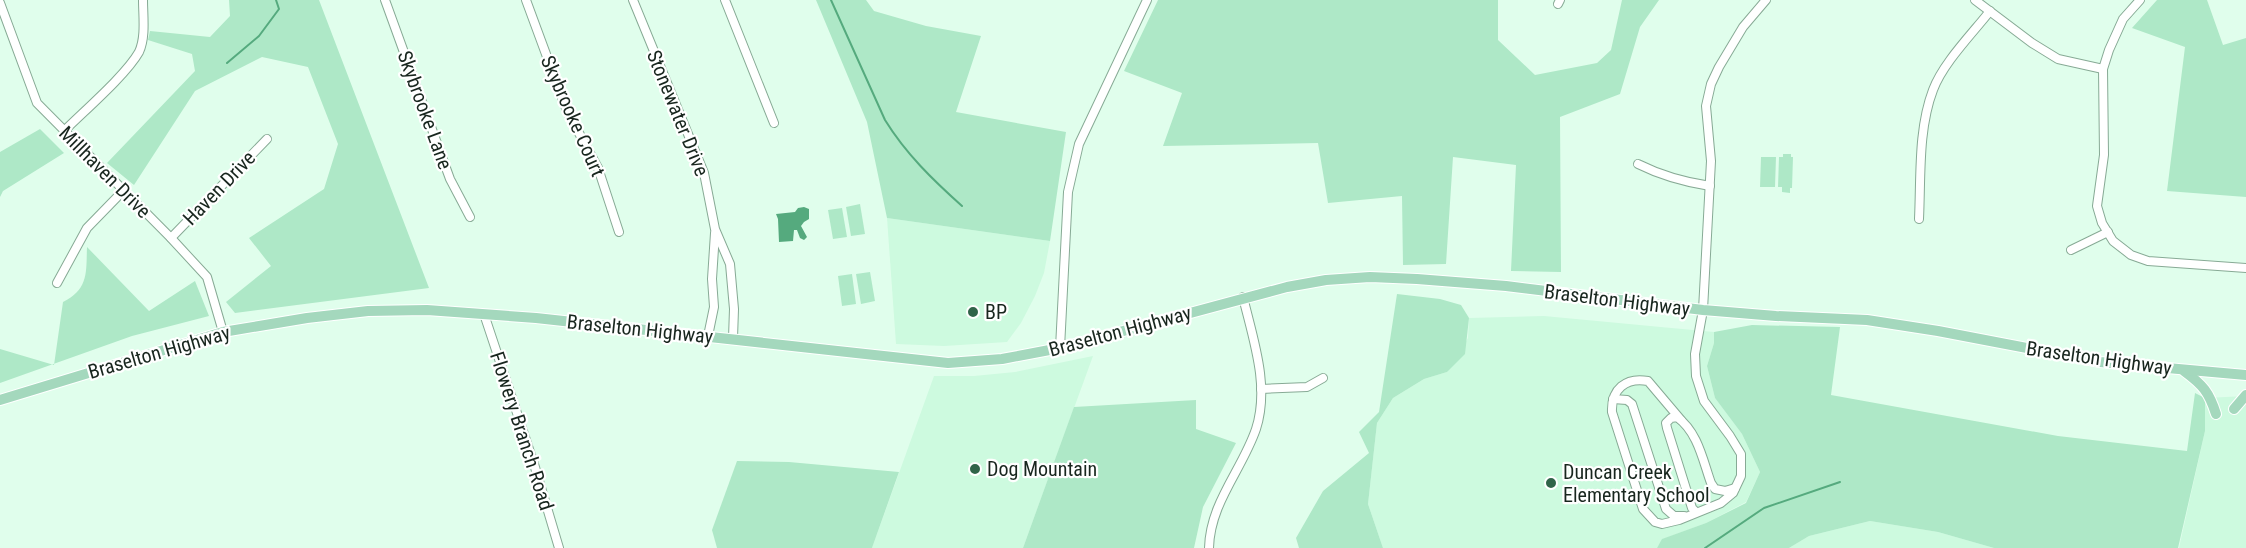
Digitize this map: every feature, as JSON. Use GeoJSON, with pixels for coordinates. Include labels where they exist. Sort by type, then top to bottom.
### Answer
{"type":"FeatureCollection","features":[{"type":"Feature","properties":{"kind":"main road","name":"Braselton Highway"},"geometry":{"type":"LineString","coordinates":[[0,400],[223,332],[307,318],[368,311],[427,310],[484,314],[733,338],[948,363],[1002,359],[1059,348],[1243,297],[1326,280],[1370,277],[1506,286],[1703,310],[1867,320],[2100,362],[2246,375]]}},
{"type":"Feature","properties":{"kind":"main road"},"geometry":{"type":"LineString","coordinates":[[2184,370],[2201,384],[2216,414]]}},
{"type":"Feature","properties":{"kind":"main road"},"geometry":{"type":"LineString","coordinates":[[2234,409],[2246,395]]}},
{"type":"Feature","properties":{"kind":"street"},"geometry":{"type":"LineString","coordinates":[[64,131],[127,68],[139,51],[144,33],[143,0]]}},
{"type":"Feature","properties":{"kind":"street","name":"Skybrooke Lane"},"geometry":{"type":"LineString","coordinates":[[385,0],[450,179],[470,217]]}},
{"type":"Feature","properties":{"kind":"street","name":"Skybrooke Court"},"geometry":{"type":"LineString","coordinates":[[526,0],[567,111],[598,168],[619,232]]}},
{"type":"Feature","properties":{"kind":"street","name":"Stonewater Drive"},"geometry":{"type":"LineString","coordinates":[[633,0],[704,173],[715,229],[730,264],[734,309],[733,338]]}},
{"type":"Feature","properties":{"kind":"street"},"geometry":{"type":"LineString","coordinates":[[724,0],[774,123]]}},
{"type":"Feature","properties":{"kind":"street"},"geometry":{"type":"LineString","coordinates":[[1059,348],[1068,192],[1079,144],[1147,0]]}},
{"type":"Feature","properties":{"kind":"street"},"geometry":{"type":"LineString","coordinates":[[1735,488],[1725,491],[1715,489],[1694,435],[1647,381],[1630,381],[1621,385],[1613,399],[1612,412],[1643,509],[1655,522],[1662,524],[1683,518],[1721,503],[1735,488],[1741,476],[1741,454],[1731,436],[1704,401],[1696,376],[1695,354],[1703,310],[1711,161],[1706,106],[1711,84],[1743,27],[1766,0]]}},
{"type":"Feature","properties":{"kind":"street"},"geometry":{"type":"LineString","coordinates":[[1975,0],[2032,43],[2058,59],[2103,69]]}},
{"type":"Feature","properties":{"kind":"street"},"geometry":{"type":"LineString","coordinates":[[2140,0],[2123,19],[2103,69],[2104,155],[2097,206],[2102,223],[2113,241],[2131,255],[2148,261],[2246,268]]}},
{"type":"Feature","properties":{"kind":"street","name":"Millhaven Drive"},"geometry":{"type":"LineString","coordinates":[[0,3],[37,103],[207,277],[223,332]]}},
{"type":"Feature","properties":{"kind":"street"},"geometry":{"type":"LineString","coordinates":[[1919,219],[1924,120],[1933,89],[1946,67],[1990,11]]}},
{"type":"Feature","properties":{"kind":"street","name":"Haven Drive"},"geometry":{"type":"LineString","coordinates":[[171,238],[267,139]]}},
{"type":"Feature","properties":{"kind":"street"},"geometry":{"type":"LineString","coordinates":[[1638,164],[1685,183],[1710,186]]}},
{"type":"Feature","properties":{"kind":"street"},"geometry":{"type":"LineString","coordinates":[[57,283],[87,228],[124,190]]}},
{"type":"Feature","properties":{"kind":"street","name":"Stonewater Drive"},"geometry":{"type":"LineString","coordinates":[[708,336],[714,307],[712,279],[715,229]]}},
{"type":"Feature","properties":{"kind":"street"},"geometry":{"type":"LineString","coordinates":[[2071,250],[2108,232]]}},
{"type":"Feature","properties":{"kind":"street"},"geometry":{"type":"LineString","coordinates":[[1209,548],[1209,534],[1216,510],[1245,454],[1261,409],[1256,351],[1243,297]]}},
{"type":"Feature","properties":{"kind":"street","name":"Flowery Branch Road"},"geometry":{"type":"LineString","coordinates":[[484,314],[534,464],[559,548]]}},
{"type":"Feature","properties":{"kind":"street"},"geometry":{"type":"LineString","coordinates":[[1261,389],[1307,387],[1323,378]]}},
{"type":"Feature","properties":{"kind":"street"},"geometry":{"type":"LineString","coordinates":[[1613,399],[1627,400],[1632,404],[1666,509],[1674,516],[1683,518]]}},
{"type":"Feature","properties":{"kind":"street"},"geometry":{"type":"LineString","coordinates":[[1681,420],[1677,417],[1671,418],[1666,423],[1692,508],[1696,512]]}},
{"type":"Feature","properties":{"kind":"shaded area"},"geometry":{"type":"Polygon","coordinates":[[[229,0],[319,0],[429,288],[235,313],[226,302],[271,266],[249,238],[324,189],[338,144],[308,67],[262,57],[195,91],[134,185],[107,163],[195,71],[192,54],[148,40],[150,31],[210,37],[230,16],[229,0]]]}},
{"type":"Feature","properties":{"kind":"shaded area"},"geometry":{"type":"Polygon","coordinates":[[[816,0],[866,0],[874,11],[926,26],[981,36],[956,112],[1066,132],[1050,241],[887,218],[867,122],[816,0]]]}},
{"type":"Feature","properties":{"kind":"shaded area"},"geometry":{"type":"Polygon","coordinates":[[[1158,0],[1498,0],[1498,40],[1535,75],[1597,63],[1611,50],[1622,0],[1659,0],[1640,27],[1620,94],[1560,117],[1561,272],[1511,271],[1516,165],[1453,157],[1446,264],[1403,265],[1402,196],[1328,203],[1318,143],[1163,146],[1182,93],[1124,71],[1158,0]]]}},
{"type":"Feature","properties":{"kind":"shaded area"},"geometry":{"type":"Polygon","coordinates":[[[2157,0],[2207,0],[2223,45],[2246,38],[2246,197],[2167,191],[2185,47],[2132,28],[2157,0]]]}},
{"type":"Feature","properties":{"kind":"shaded area"},"geometry":{"type":"Polygon","coordinates":[[[40,129],[64,153],[3,191],[0,197],[0,152],[40,129]]]}},
{"type":"Feature","properties":{"kind":"shaded area"},"geometry":{"type":"Polygon","coordinates":[[[1783,154],[1791,154],[1793,157],[1790,193],[1782,192],[1782,187],[1778,187],[1779,157],[1783,157],[1783,154]]]}},
{"type":"Feature","properties":{"kind":"shaded area"},"geometry":{"type":"Polygon","coordinates":[[[1761,157],[1776,157],[1775,187],[1760,187],[1761,157]]]}},
{"type":"Feature","properties":{"kind":"shaded area"},"geometry":{"type":"Polygon","coordinates":[[[860,204],[865,234],[851,236],[846,207],[860,204]]]}},
{"type":"Feature","properties":{"kind":"shaded area"},"geometry":{"type":"Polygon","coordinates":[[[798,208],[809,209],[809,219],[801,226],[807,237],[804,240],[800,238],[797,230],[794,230],[793,241],[779,242],[776,214],[795,212],[798,208]]]}},
{"type":"Feature","properties":{"kind":"shaded area"},"geometry":{"type":"Polygon","coordinates":[[[842,208],[847,237],[833,239],[828,210],[842,208]]]}},
{"type":"Feature","properties":{"kind":"shaded area"},"geometry":{"type":"Polygon","coordinates":[[[887,218],[1050,241],[1044,273],[1035,296],[1021,323],[1007,342],[944,346],[896,344],[887,218]]]}},
{"type":"Feature","properties":{"kind":"shaded area"},"geometry":{"type":"Polygon","coordinates":[[[87,247],[149,311],[195,281],[209,316],[132,336],[54,364],[63,302],[78,291],[82,285],[86,272],[87,247]]]}},
{"type":"Feature","properties":{"kind":"shaded area"},"geometry":{"type":"Polygon","coordinates":[[[870,272],[875,301],[861,304],[856,274],[870,272]]]}},
{"type":"Feature","properties":{"kind":"shaded area"},"geometry":{"type":"Polygon","coordinates":[[[852,274],[856,304],[842,306],[838,276],[852,274]]]}},
{"type":"Feature","properties":{"kind":"shaded area"},"geometry":{"type":"Polygon","coordinates":[[[1397,294],[1440,299],[1461,305],[1469,318],[1465,354],[1447,372],[1424,379],[1393,398],[1377,423],[1368,504],[1383,548],[1299,548],[1296,538],[1323,491],[1369,453],[1359,432],[1379,412],[1397,294]]]}},
{"type":"Feature","properties":{"kind":"shaded area"},"geometry":{"type":"Polygon","coordinates":[[[1544,316],[1714,332],[1714,343],[1707,366],[1715,398],[1742,434],[1760,472],[1746,502],[1706,523],[1663,539],[1657,548],[1383,548],[1368,504],[1377,423],[1393,398],[1424,379],[1447,372],[1468,338],[1469,318],[1544,316]]]}},
{"type":"Feature","properties":{"kind":"shaded area"},"geometry":{"type":"Polygon","coordinates":[[[1752,325],[1840,327],[1831,395],[2058,436],[2187,451],[2195,393],[2205,398],[2205,431],[2178,548],[1994,548],[1938,532],[1870,521],[1809,536],[1789,548],[1657,548],[1662,539],[1706,523],[1746,503],[1760,472],[1742,434],[1715,398],[1707,366],[1714,343],[1714,332],[1752,325]]]}},
{"type":"Feature","properties":{"kind":"shaded area"},"geometry":{"type":"Polygon","coordinates":[[[0,349],[52,364],[0,383],[0,349]]]}},
{"type":"Feature","properties":{"kind":"shaded area"},"geometry":{"type":"Polygon","coordinates":[[[1093,356],[1023,548],[872,548],[934,376],[974,376],[1015,372],[1093,356]]]}},
{"type":"Feature","properties":{"kind":"shaded area"},"geometry":{"type":"Polygon","coordinates":[[[2246,396],[2246,548],[2179,548],[2205,431],[2205,398],[2246,396]]]}},
{"type":"Feature","properties":{"kind":"shaded area"},"geometry":{"type":"Polygon","coordinates":[[[1196,400],[1196,429],[1236,443],[1203,507],[1194,548],[1023,548],[1074,407],[1196,400]]]}},
{"type":"Feature","properties":{"kind":"shaded area"},"geometry":{"type":"Polygon","coordinates":[[[737,461],[789,462],[899,472],[872,548],[717,548],[712,530],[737,461]]]}},
{"type":"Feature","properties":{"kind":"shaded area"},"geometry":{"type":"Polygon","coordinates":[[[1870,521],[1938,532],[1994,548],[1789,548],[1809,536],[1870,521]]]}},
{"type":"Feature","properties":{"kind":"waterway"},"geometry":{"type":"LineString","coordinates":[[227,63],[259,36],[279,9],[276,0]]}},
{"type":"Feature","properties":{"kind":"waterway"},"geometry":{"type":"LineString","coordinates":[[831,0],[885,120],[920,166],[962,206]]}},
{"type":"Feature","properties":{"kind":"waterway"},"geometry":{"type":"LineString","coordinates":[[1705,548],[1764,508],[1840,482]]}},
{"type":"Feature","properties":{"kind":"place","name":"BP"},"geometry":{"type":"Point","coordinates":[973,312]}},
{"type":"Feature","properties":{"kind":"place","name":"Dog Mountain"},"geometry":{"type":"Point","coordinates":[975,469]}},
{"type":"Feature","properties":{"kind":"place","name":"Duncan Creek Elementary School"},"geometry":{"type":"Point","coordinates":[1551,483]}}]}
